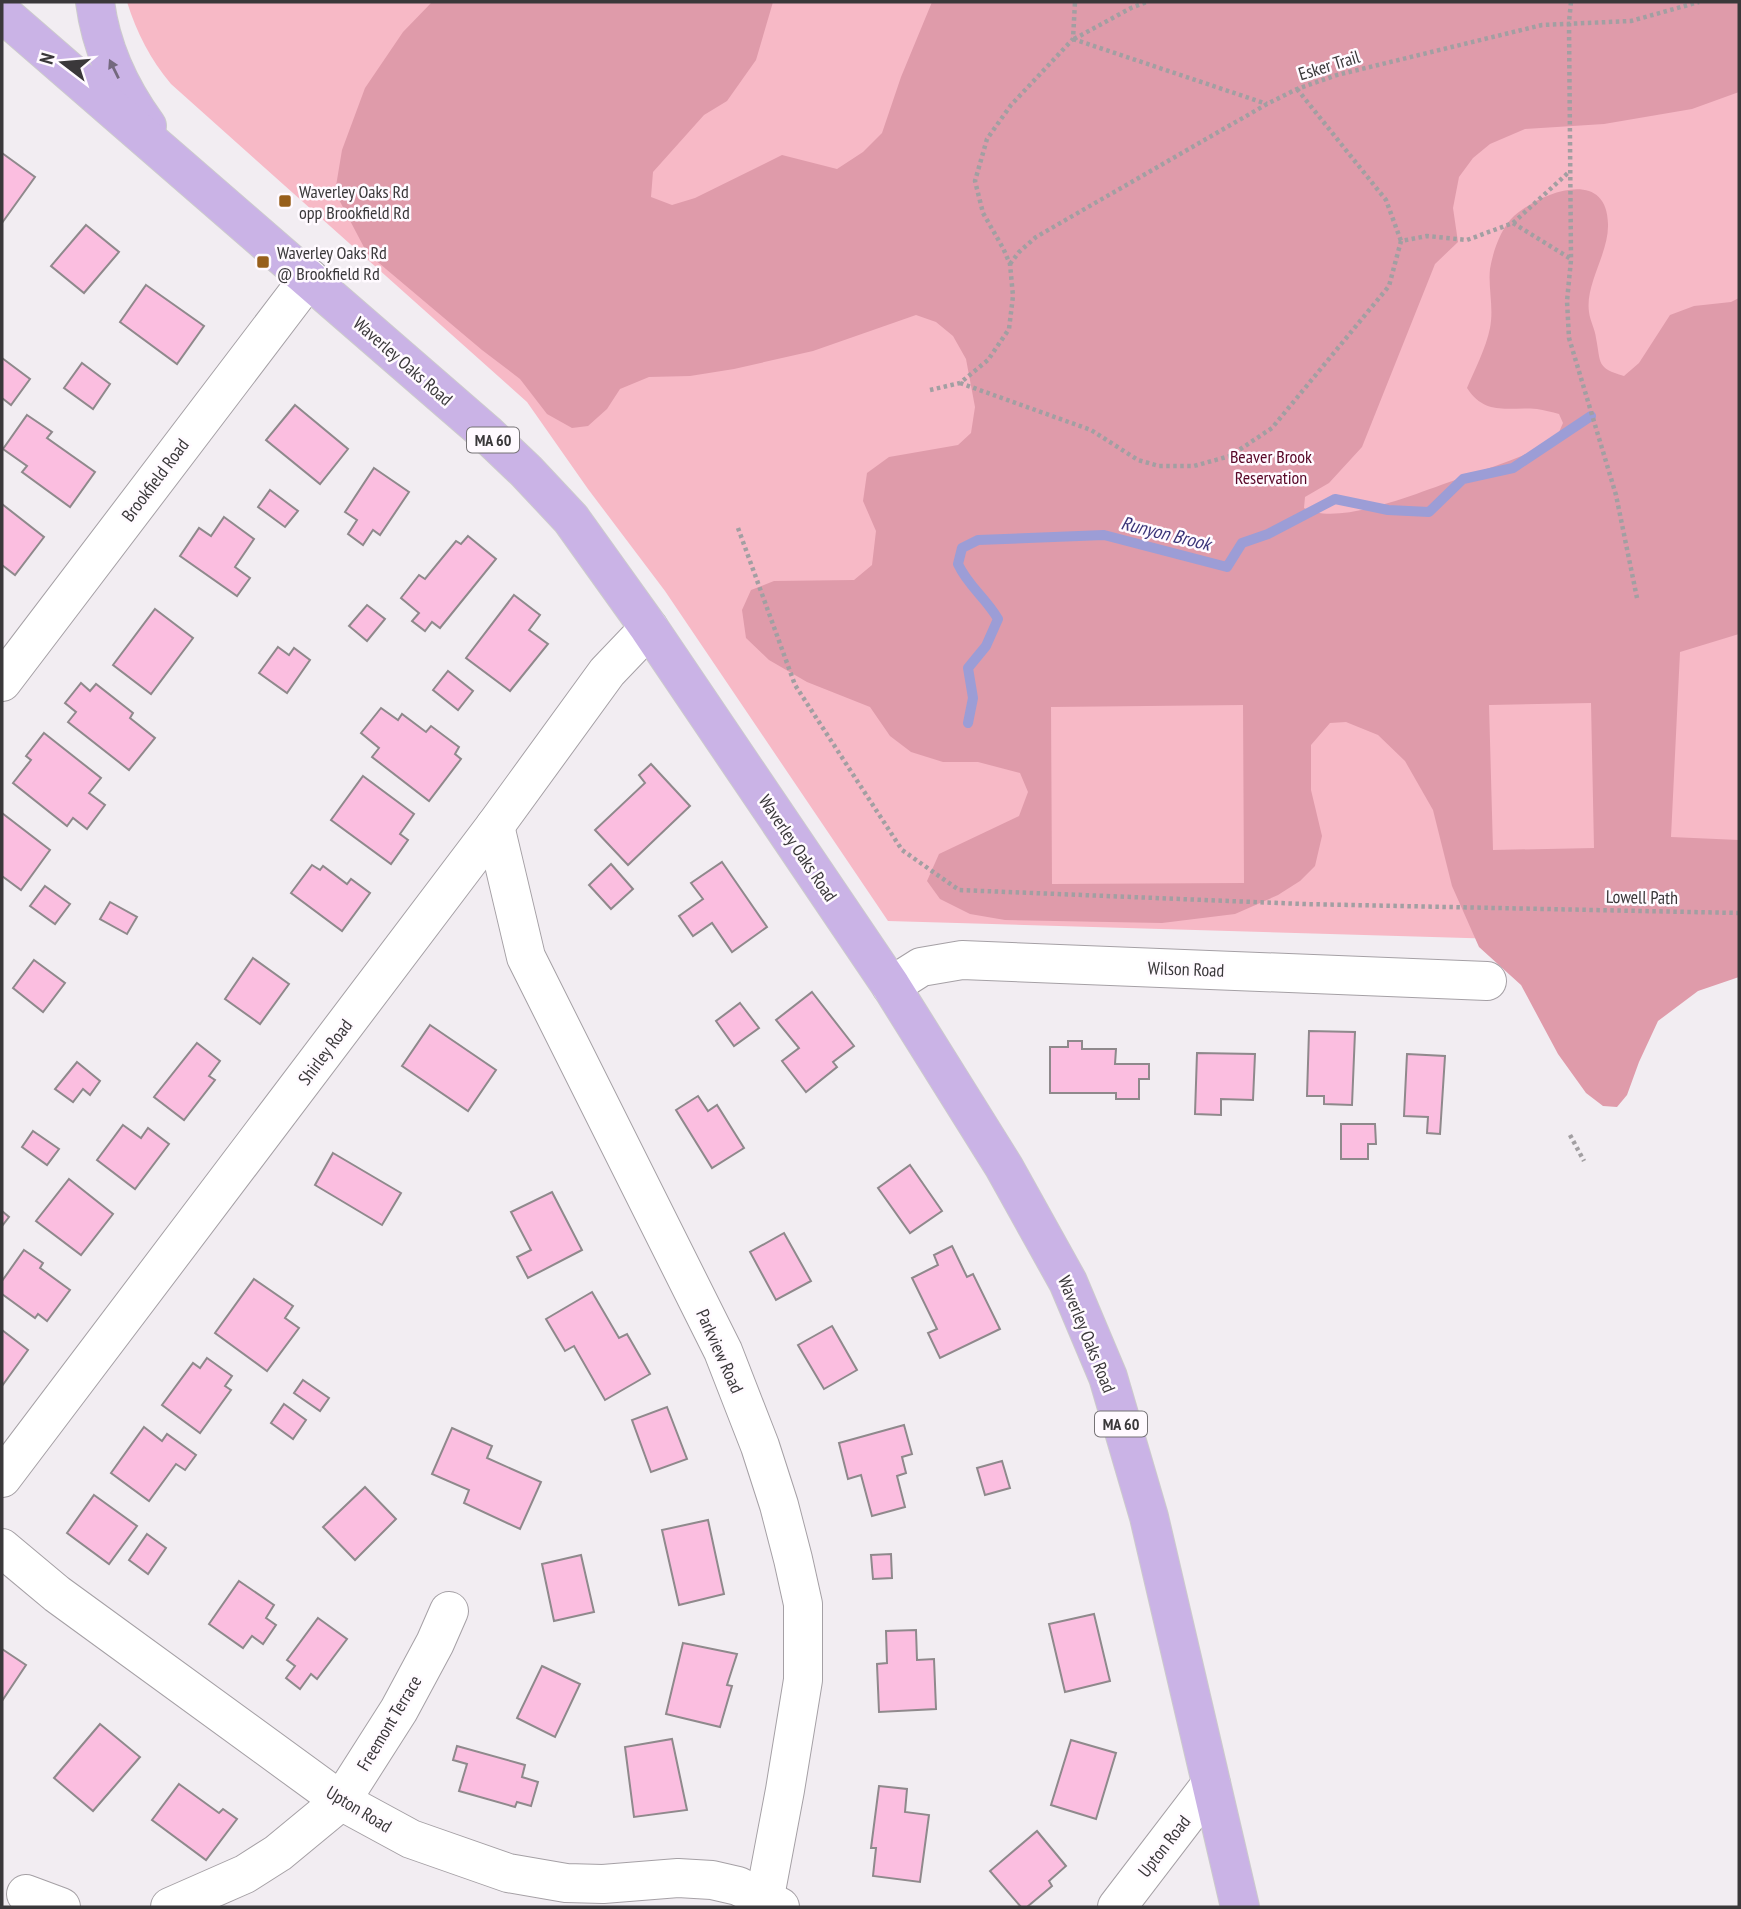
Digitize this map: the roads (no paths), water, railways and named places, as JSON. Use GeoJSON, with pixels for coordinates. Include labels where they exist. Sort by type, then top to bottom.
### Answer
{"type":"FeatureCollection","features":[{"type":"Feature","properties":{"kind":"main road","name":"MA 60"},"geometry":{"type":"LineString","coordinates":[[95,2],[102,39],[111,65],[142,119],[178,167]]}},
{"type":"Feature","properties":{"kind":"main road","name":"Waverley Oaks Road"},"geometry":{"type":"LineString","coordinates":[[2,13],[486,433],[553,498],[649,628],[891,986],[1004,1167],[1068,1282],[1108,1377],[1152,1529],[1240,1907]]}},
{"type":"Feature","properties":{"kind":"street","name":"Brookfield Road"},"geometry":{"type":"LineString","coordinates":[[2,682],[309,278]]}},
{"type":"Feature","properties":{"kind":"street","name":"Shirley Road"},"geometry":{"type":"LineString","coordinates":[[2,1478],[495,826],[607,672],[649,628]]}},
{"type":"Feature","properties":{"kind":"street","name":"Parkview Road"},"geometry":{"type":"LineString","coordinates":[[495,826],[526,957],[723,1351],[764,1458],[793,1559],[803,1604],[803,1680],[769,1904]]}},
{"type":"Feature","properties":{"kind":"street","name":"Wilson Road"},"geometry":{"type":"LineString","coordinates":[[891,986],[921,967],[962,960],[1487,981]]}},
{"type":"Feature","properties":{"kind":"street","name":"Upton Road"},"geometry":{"type":"LineString","coordinates":[[2,1548],[57,1594],[341,1801],[411,1839],[508,1873],[566,1883],[591,1884],[678,1878],[712,1880],[738,1886],[769,1904]]}},
{"type":"Feature","properties":{"kind":"street","name":"Freemont Terrace"},"geometry":{"type":"LineString","coordinates":[[170,1907],[244,1874],[278,1853],[341,1801],[399,1710],[450,1611]]}},
{"type":"Feature","properties":{"kind":"street","name":"Upton Road"},"geometry":{"type":"LineString","coordinates":[[1117,1907],[1211,1784]]}},
{"type":"Feature","properties":{"kind":"street"},"geometry":{"type":"LineString","coordinates":[[26,1894],[61,1907]]}},
{"type":"Feature","properties":{"kind":"waterway","name":"Runyon Brook"},"geometry":{"type":"LineString","coordinates":[[968,723],[973,698],[968,668],[986,646],[998,619],[958,564],[962,548],[978,540],[1104,535],[1227,567],[1242,543],[1268,534],[1335,499],[1388,510],[1429,512],[1463,479],[1513,468],[1591,416]]}},
{"type":"Feature","properties":{"kind":"place","name":"Waverley Oaks Rd opp Brookfield Rd"},"geometry":{"type":"Point","coordinates":[285,201]}},
{"type":"Feature","properties":{"kind":"place","name":"Waverley Oaks Rd @ Brookfield Rd"},"geometry":{"type":"Point","coordinates":[263,262]}},
{"type":"Feature","properties":{"kind":"park label","name":"Beaver Brook Reservation"},"geometry":{"type":"Point","coordinates":[1271,466]}}]}
